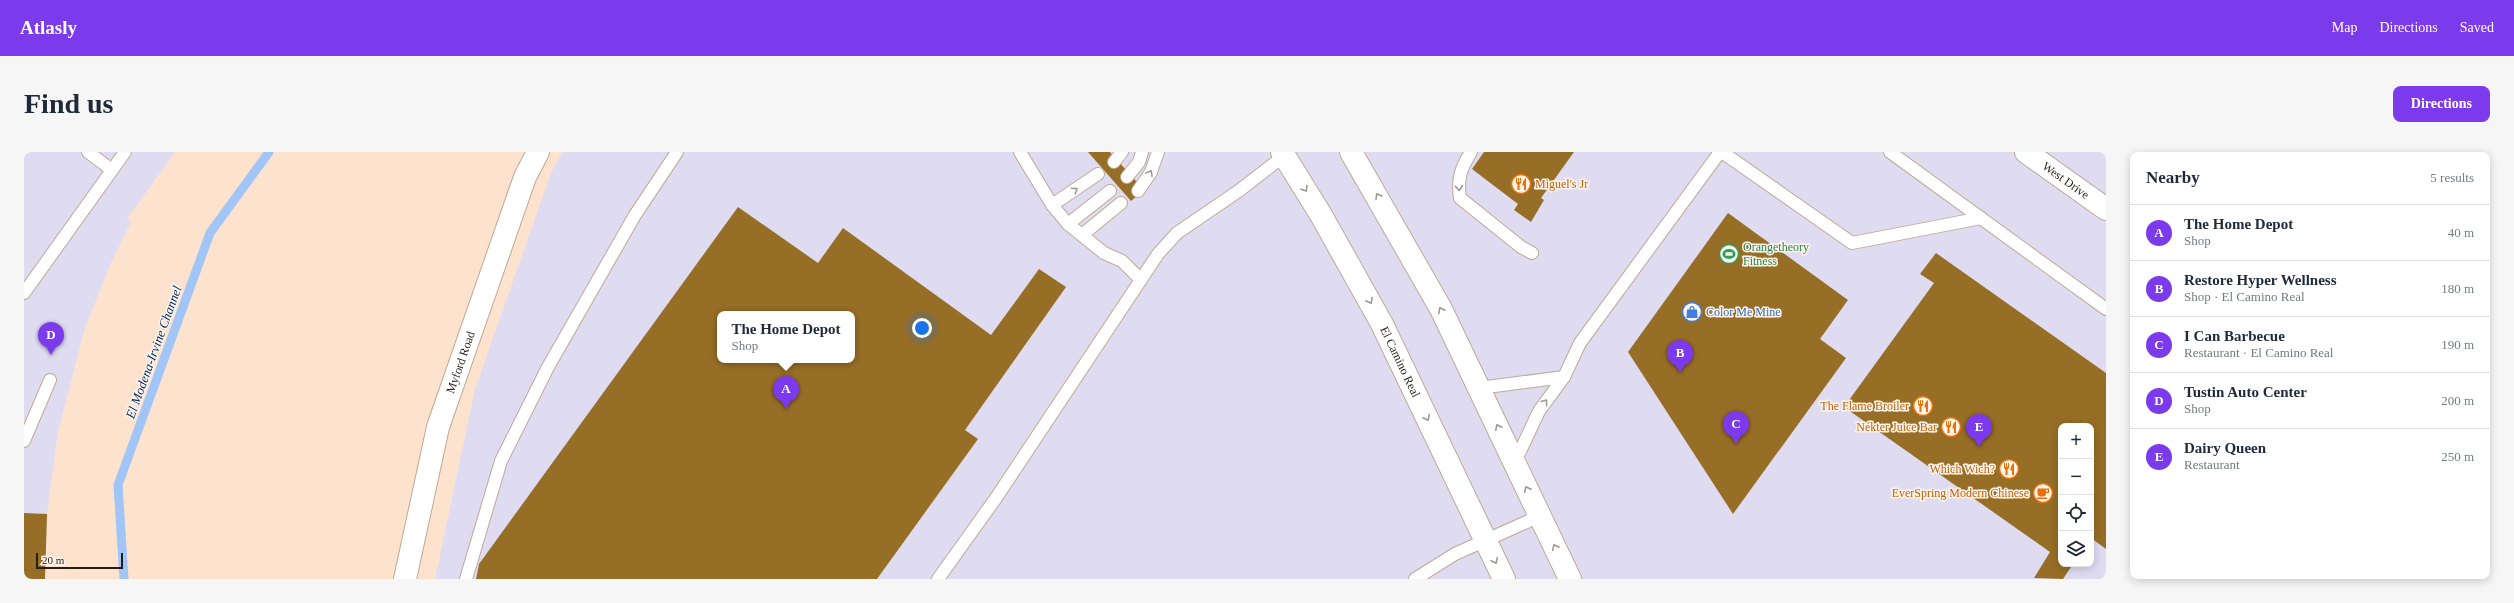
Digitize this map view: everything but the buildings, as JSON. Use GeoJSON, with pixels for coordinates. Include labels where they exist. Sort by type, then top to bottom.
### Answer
{"type":"FeatureCollection","features":[{"type":"Feature","properties":{"kind":"main road","name":"Myford Road"},"geometry":{"type":"LineString","coordinates":[[405,579],[438,427],[525,177],[538,152]]}},
{"type":"Feature","properties":{"kind":"main road"},"geometry":{"type":"LineString","coordinates":[[1351,152],[1441,308],[1570,579]]}},
{"type":"Feature","properties":{"kind":"main road","name":"West Drive"},"geometry":{"type":"LineString","coordinates":[[2026,152],[2106,209]]}},
{"type":"Feature","properties":{"kind":"main road","name":"El Camino Real"},"geometry":{"type":"LineString","coordinates":[[1286,153],[1382,324],[1504,579]]}},
{"type":"Feature","properties":{"kind":"lane"},"geometry":{"type":"LineString","coordinates":[[88,152],[112,170]]}},
{"type":"Feature","properties":{"kind":"lane"},"geometry":{"type":"LineString","coordinates":[[24,293],[125,152]]}},
{"type":"Feature","properties":{"kind":"lane"},"geometry":{"type":"LineString","coordinates":[[466,579],[504,455],[548,367],[631,222],[678,152]]}},
{"type":"Feature","properties":{"kind":"lane"},"geometry":{"type":"LineString","coordinates":[[1020,152],[1052,205],[1068,224],[1104,253],[1122,261],[1140,279]]}},
{"type":"Feature","properties":{"kind":"lane"},"geometry":{"type":"LineString","coordinates":[[1114,162],[1122,152]]}},
{"type":"Feature","properties":{"kind":"lane"},"geometry":{"type":"LineString","coordinates":[[1127,177],[1139,162],[1142,152]]}},
{"type":"Feature","properties":{"kind":"lane"},"geometry":{"type":"LineString","coordinates":[[1138,191],[1152,172],[1158,152]]}},
{"type":"Feature","properties":{"kind":"lane"},"geometry":{"type":"LineString","coordinates":[[1471,152],[1461,167],[1458,183],[1460,198],[1521,247],[1532,253]]}},
{"type":"Feature","properties":{"kind":"lane"},"geometry":{"type":"LineString","coordinates":[[1515,462],[1539,411],[1564,377],[1580,343],[1721,152],[1852,243],[1981,218]]}},
{"type":"Feature","properties":{"kind":"lane"},"geometry":{"type":"LineString","coordinates":[[1890,152],[2106,309]]}},
{"type":"Feature","properties":{"kind":"lane"},"geometry":{"type":"LineString","coordinates":[[938,579],[996,498],[1140,279],[1177,233],[1240,190],[1286,153]]}},
{"type":"Feature","properties":{"kind":"lane"},"geometry":{"type":"LineString","coordinates":[[1052,205],[1098,174]]}},
{"type":"Feature","properties":{"kind":"lane"},"geometry":{"type":"LineString","coordinates":[[1068,224],[1110,191]]}},
{"type":"Feature","properties":{"kind":"lane"},"geometry":{"type":"LineString","coordinates":[[1082,235],[1121,203]]}},
{"type":"Feature","properties":{"kind":"lane"},"geometry":{"type":"LineString","coordinates":[[1479,388],[1564,377]]}},
{"type":"Feature","properties":{"kind":"lane"},"geometry":{"type":"LineString","coordinates":[[24,441],[50,380]]}},
{"type":"Feature","properties":{"kind":"lane"},"geometry":{"type":"LineString","coordinates":[[1415,579],[1455,554],[1485,539],[1540,516]]}},
{"type":"Feature","properties":{"kind":"shaded area"},"geometry":{"type":"Polygon","coordinates":[[[24,152],[175,152],[127,219],[131,222],[110,265],[84,331],[58,432],[47,514],[45,579],[24,579],[24,152]]]}},
{"type":"Feature","properties":{"kind":"shaded area"},"geometry":{"type":"Polygon","coordinates":[[[562,152],[2106,152],[2106,579],[435,579],[475,389],[551,173],[562,152]]]}},
{"type":"Feature","properties":{"kind":"waterway","name":"El Modena-Irvine Channel"},"geometry":{"type":"LineString","coordinates":[[124,579],[118,485],[210,233],[269,152]]}},
{"type":"Feature","properties":{"kind":"place","name":"Miguel's Jr"},"geometry":{"type":"Point","coordinates":[1521,184]}},
{"type":"Feature","properties":{"kind":"place","name":"Orangetheory Fitness"},"geometry":{"type":"Point","coordinates":[1729,254]}},
{"type":"Feature","properties":{"kind":"place","name":"Color Me Mine"},"geometry":{"type":"Point","coordinates":[1692,312]}},
{"type":"Feature","properties":{"kind":"place","name":"Tustin Auto Center"},"geometry":{"type":"Point","coordinates":[51,355]}},
{"type":"Feature","properties":{"kind":"place","name":"Restore Hyper Wellness"},"geometry":{"type":"Point","coordinates":[1680,373]}},
{"type":"Feature","properties":{"kind":"place","name":"The Flame Broiler"},"geometry":{"type":"Point","coordinates":[1923,406]}},
{"type":"Feature","properties":{"kind":"place","name":"The Home Depot"},"geometry":{"type":"Point","coordinates":[786,409]}},
{"type":"Feature","properties":{"kind":"place","name":"Nékter Juice Bar"},"geometry":{"type":"Point","coordinates":[1951,427]}},
{"type":"Feature","properties":{"kind":"place","name":"I Can Barbecue"},"geometry":{"type":"Point","coordinates":[1736,444]}},
{"type":"Feature","properties":{"kind":"place","name":"Dairy Queen"},"geometry":{"type":"Point","coordinates":[1979,447]}},
{"type":"Feature","properties":{"kind":"place","name":"Which Wich?"},"geometry":{"type":"Point","coordinates":[2009,469]}},
{"type":"Feature","properties":{"kind":"place","name":"EverSpring Modern Chinese"},"geometry":{"type":"Point","coordinates":[2043,493]}}]}
